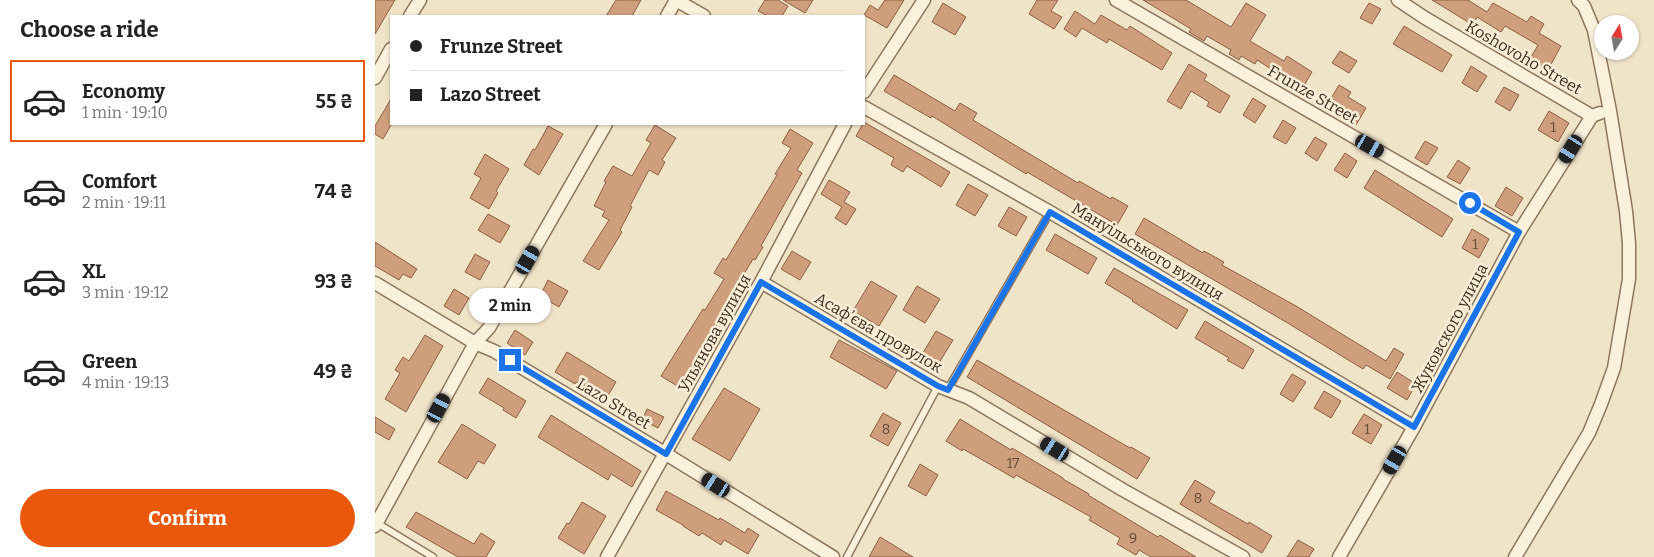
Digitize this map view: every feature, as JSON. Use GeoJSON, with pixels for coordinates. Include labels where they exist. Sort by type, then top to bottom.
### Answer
{"type":"FeatureCollection","features":[{"type":"Feature","properties":{"kind":"street"},"geometry":{"type":"LineString","coordinates":[[412,15],[420,0]]}},
{"type":"Feature","properties":{"kind":"street"},"geometry":{"type":"LineString","coordinates":[[668,15],[676,0],[702,15]]}},
{"type":"Feature","properties":{"kind":"street"},"geometry":{"type":"LineString","coordinates":[[865,90],[924,0]]}},
{"type":"Feature","properties":{"kind":"street","name":"Frunze Street"},"geometry":{"type":"LineString","coordinates":[[1116,0],[1519,232]]}},
{"type":"Feature","properties":{"kind":"street","name":"Koshovoho Street"},"geometry":{"type":"LineString","coordinates":[[1398,0],[1433,23],[1592,116],[1610,111]]}},
{"type":"Feature","properties":{"kind":"street"},"geometry":{"type":"LineString","coordinates":[[1515,557],[1589,433],[1614,368],[1629,279],[1629,243],[1626,211],[1610,111],[1593,30],[1584,6],[1578,0]]}},
{"type":"Feature","properties":{"kind":"street"},"geometry":{"type":"LineString","coordinates":[[375,78],[390,51]]}},
{"type":"Feature","properties":{"kind":"street","name":"Мануільського вулиця"},"geometry":{"type":"LineString","coordinates":[[865,108],[1050,212],[1414,427]]}},
{"type":"Feature","properties":{"kind":"street","name":"Жуковского улица"},"geometry":{"type":"LineString","coordinates":[[1339,557],[1414,427],[1519,232],[1592,116]]}},
{"type":"Feature","properties":{"kind":"street"},"geometry":{"type":"LineString","coordinates":[[376,523],[475,343],[489,328],[605,125]]}},
{"type":"Feature","properties":{"kind":"street","name":"Ульянова вулиця"},"geometry":{"type":"LineString","coordinates":[[607,557],[761,282],[844,125]]}},
{"type":"Feature","properties":{"kind":"street","name":"Асаф’єва провулок"},"geometry":{"type":"LineString","coordinates":[[761,282],[943,388],[969,398],[1123,490],[1243,557]]}},
{"type":"Feature","properties":{"kind":"street","name":"Lazo Street"},"geometry":{"type":"LineString","coordinates":[[375,283],[475,343],[494,351],[833,557]]}},
{"type":"Feature","properties":{"kind":"lane"},"geometry":{"type":"LineString","coordinates":[[847,557],[943,388],[1050,212]]}},
{"type":"Feature","properties":{"kind":"lane"},"geometry":{"type":"LineString","coordinates":[[376,523],[433,557]]}},
{"type":"Feature","properties":{"kind":"building"},"geometry":{"type":"Polygon","coordinates":[[[375,0],[395,0],[375,34],[375,0]]]}},
{"type":"Feature","properties":{"kind":"building"},"geometry":{"type":"Polygon","coordinates":[[[616,0],[641,0],[633,15],[607,15],[616,0]]]}},
{"type":"Feature","properties":{"kind":"building"},"geometry":{"type":"Polygon","coordinates":[[[765,0],[778,0],[788,6],[783,15],[766,15],[758,11],[765,0]]]}},
{"type":"Feature","properties":{"kind":"building"},"geometry":{"type":"Polygon","coordinates":[[[783,0],[813,0],[805,13],[783,0]]]}},
{"type":"Feature","properties":{"kind":"building"},"geometry":{"type":"Polygon","coordinates":[[[885,0],[904,0],[887,28],[864,15],[870,5],[878,10],[885,0]]]}},
{"type":"Feature","properties":{"kind":"building"},"geometry":{"type":"Polygon","coordinates":[[[1037,0],[1058,0],[1051,11],[1062,17],[1054,29],[1029,14],[1037,0]]]}},
{"type":"Feature","properties":{"kind":"building"},"geometry":{"type":"Polygon","coordinates":[[[1143,0],[1186,0],[1231,27],[1246,3],[1266,15],[1250,41],[1284,61],[1287,56],[1312,72],[1302,89],[1257,60],[1255,64],[1241,56],[1239,60],[1229,54],[1231,50],[1207,36],[1204,41],[1189,32],[1191,29],[1143,0]]]}},
{"type":"Feature","properties":{"kind":"building"},"geometry":{"type":"Polygon","coordinates":[[[1432,0],[1468,0],[1487,12],[1493,3],[1527,22],[1531,16],[1544,24],[1539,33],[1561,46],[1548,70],[1530,59],[1538,45],[1505,26],[1501,32],[1477,17],[1473,25],[1432,0]]]}},
{"type":"Feature","properties":{"kind":"building"},"geometry":{"type":"Polygon","coordinates":[[[943,3],[966,17],[955,35],[932,22],[943,3]]]}},
{"type":"Feature","properties":{"kind":"building"},"geometry":{"type":"Polygon","coordinates":[[[1369,3],[1381,9],[1372,24],[1360,18],[1369,3]]]}},
{"type":"Feature","properties":{"kind":"building"},"geometry":{"type":"Polygon","coordinates":[[[1075,11],[1095,24],[1101,15],[1127,30],[1130,26],[1172,53],[1162,70],[1109,39],[1107,43],[1082,28],[1076,37],[1064,29],[1075,11]]]}},
{"type":"Feature","properties":{"kind":"building"},"geometry":{"type":"Polygon","coordinates":[[[1404,26],[1452,55],[1442,72],[1393,44],[1404,26]]]}},
{"type":"Feature","properties":{"kind":"building"},"geometry":{"type":"Polygon","coordinates":[[[1340,51],[1357,61],[1349,73],[1332,63],[1340,51]]]}},
{"type":"Feature","properties":{"kind":"building"},"geometry":{"type":"Polygon","coordinates":[[[1189,64],[1207,75],[1204,80],[1230,96],[1220,113],[1207,106],[1209,102],[1191,91],[1181,109],[1167,101],[1189,64]]]}},
{"type":"Feature","properties":{"kind":"building"},"geometry":{"type":"Polygon","coordinates":[[[1471,66],[1487,76],[1477,92],[1462,83],[1471,66]]]}},
{"type":"Feature","properties":{"kind":"building"},"geometry":{"type":"Polygon","coordinates":[[[894,75],[955,111],[960,103],[977,113],[973,120],[1078,183],[1079,181],[1128,206],[1117,225],[1027,172],[1026,174],[932,116],[931,118],[884,91],[894,75]]]}},
{"type":"Feature","properties":{"kind":"building"},"geometry":{"type":"Polygon","coordinates":[[[1339,85],[1351,92],[1348,97],[1366,108],[1356,125],[1343,117],[1346,112],[1329,102],[1339,85]]]}},
{"type":"Feature","properties":{"kind":"building"},"geometry":{"type":"Polygon","coordinates":[[[1504,87],[1519,95],[1510,111],[1495,102],[1504,87]]]}},
{"type":"Feature","properties":{"kind":"building"},"geometry":{"type":"Polygon","coordinates":[[[1253,98],[1266,106],[1255,123],[1243,115],[1253,98]]]}},
{"type":"Feature","properties":{"kind":"building"},"geometry":{"type":"Polygon","coordinates":[[[390,101],[391,125],[383,139],[375,134],[375,126],[390,101]]]}},
{"type":"Feature","properties":{"kind":"building"},"geometry":{"type":"Polygon","coordinates":[[[1549,111],[1569,123],[1558,142],[1538,130],[1549,111]]]}},
{"type":"Feature","properties":{"kind":"building"},"geometry":{"type":"Polygon","coordinates":[[[1283,120],[1296,128],[1286,144],[1273,137],[1283,120]]]}},
{"type":"Feature","properties":{"kind":"building"},"geometry":{"type":"Polygon","coordinates":[[[865,123],[950,172],[941,187],[907,166],[903,172],[891,165],[894,158],[856,136],[865,123]]]}},
{"type":"Feature","properties":{"kind":"building"},"geometry":{"type":"Polygon","coordinates":[[[655,125],[676,138],[662,160],[665,162],[658,175],[649,170],[630,206],[632,207],[620,230],[622,232],[599,270],[583,261],[609,220],[602,216],[605,211],[594,206],[606,182],[604,181],[613,166],[632,176],[651,143],[646,140],[655,125]]]}},
{"type":"Feature","properties":{"kind":"building"},"geometry":{"type":"Polygon","coordinates":[[[548,126],[563,134],[539,175],[524,165],[533,149],[535,150],[548,126]]]}},
{"type":"Feature","properties":{"kind":"building"},"geometry":{"type":"Polygon","coordinates":[[[790,129],[813,143],[797,170],[802,173],[761,246],[763,247],[755,260],[753,259],[732,294],[734,295],[682,389],[661,376],[724,279],[714,273],[723,258],[726,260],[777,175],[775,174],[791,148],[782,143],[790,129]]]}},
{"type":"Feature","properties":{"kind":"building"},"geometry":{"type":"Polygon","coordinates":[[[1315,137],[1327,144],[1317,161],[1305,153],[1315,137]]]}},
{"type":"Feature","properties":{"kind":"building"},"geometry":{"type":"Polygon","coordinates":[[[1425,141],[1438,148],[1427,165],[1415,158],[1425,141]]]}},
{"type":"Feature","properties":{"kind":"building"},"geometry":{"type":"Polygon","coordinates":[[[1345,153],[1357,161],[1347,178],[1334,170],[1345,153]]]}},
{"type":"Feature","properties":{"kind":"building"},"geometry":{"type":"Polygon","coordinates":[[[485,154],[509,169],[496,191],[498,193],[489,209],[470,198],[481,178],[474,174],[485,154]]]}},
{"type":"Feature","properties":{"kind":"building"},"geometry":{"type":"Polygon","coordinates":[[[1458,160],[1470,168],[1460,184],[1447,177],[1458,160]]]}},
{"type":"Feature","properties":{"kind":"building"},"geometry":{"type":"Polygon","coordinates":[[[1375,170],[1453,219],[1442,237],[1364,188],[1375,170]]]}},
{"type":"Feature","properties":{"kind":"building"},"geometry":{"type":"Polygon","coordinates":[[[829,180],[850,192],[844,202],[856,209],[846,225],[835,218],[842,207],[821,194],[829,180]]]}},
{"type":"Feature","properties":{"kind":"building"},"geometry":{"type":"Polygon","coordinates":[[[968,184],[988,195],[975,216],[956,205],[968,184]]]}},
{"type":"Feature","properties":{"kind":"building"},"geometry":{"type":"Polygon","coordinates":[[[1506,187],[1523,198],[1512,216],[1495,206],[1506,187]]]}},
{"type":"Feature","properties":{"kind":"building"},"geometry":{"type":"Polygon","coordinates":[[[1009,207],[1027,217],[1016,236],[998,226],[1009,207]]]}},
{"type":"Feature","properties":{"kind":"building"},"geometry":{"type":"Polygon","coordinates":[[[488,214],[510,226],[500,243],[478,230],[488,214]]]}},
{"type":"Feature","properties":{"kind":"building"},"geometry":{"type":"Polygon","coordinates":[[[1144,218],[1203,253],[1204,251],[1224,262],[1222,265],[1296,306],[1386,361],[1394,348],[1404,354],[1390,379],[1366,365],[1363,369],[1135,234],[1144,218]]]}},
{"type":"Feature","properties":{"kind":"building"},"geometry":{"type":"Polygon","coordinates":[[[1472,229],[1489,239],[1479,258],[1462,248],[1472,229]]]}},
{"type":"Feature","properties":{"kind":"building"},"geometry":{"type":"Polygon","coordinates":[[[1055,234],[1097,258],[1088,274],[1046,250],[1055,234]]]}},
{"type":"Feature","properties":{"kind":"building"},"geometry":{"type":"Polygon","coordinates":[[[375,242],[417,269],[411,278],[403,274],[399,280],[375,266],[375,242]]]}},
{"type":"Feature","properties":{"kind":"building"},"geometry":{"type":"Polygon","coordinates":[[[792,251],[811,262],[800,280],[781,269],[792,251]]]}},
{"type":"Feature","properties":{"kind":"building"},"geometry":{"type":"Polygon","coordinates":[[[475,254],[490,262],[480,280],[465,272],[475,254]]]}},
{"type":"Feature","properties":{"kind":"building"},"geometry":{"type":"Polygon","coordinates":[[[1114,268],[1188,310],[1177,329],[1105,283],[1114,268]]]}},
{"type":"Feature","properties":{"kind":"building"},"geometry":{"type":"Polygon","coordinates":[[[548,280],[568,291],[559,307],[540,296],[548,280]]]}},
{"type":"Feature","properties":{"kind":"building"},"geometry":{"type":"Polygon","coordinates":[[[871,281],[897,296],[879,326],[853,311],[871,281]]]}},
{"type":"Feature","properties":{"kind":"building"},"geometry":{"type":"Polygon","coordinates":[[[917,286],[940,299],[925,323],[903,310],[917,286]]]}},
{"type":"Feature","properties":{"kind":"building"},"geometry":{"type":"Polygon","coordinates":[[[454,289],[469,298],[459,315],[444,306],[454,289]]]}},
{"type":"Feature","properties":{"kind":"building"},"geometry":{"type":"Polygon","coordinates":[[[1205,321],[1254,350],[1243,369],[1227,360],[1229,358],[1195,338],[1205,321]]]}},
{"type":"Feature","properties":{"kind":"building"},"geometry":{"type":"Polygon","coordinates":[[[515,330],[533,342],[525,355],[507,343],[515,330]]]}},
{"type":"Feature","properties":{"kind":"building"},"geometry":{"type":"Polygon","coordinates":[[[936,331],[953,340],[939,363],[923,353],[936,331]]]}},
{"type":"Feature","properties":{"kind":"building"},"geometry":{"type":"Polygon","coordinates":[[[425,335],[443,346],[406,412],[385,399],[400,373],[395,370],[403,357],[409,361],[425,335]]]}},
{"type":"Feature","properties":{"kind":"building"},"geometry":{"type":"Polygon","coordinates":[[[839,340],[897,371],[886,389],[830,357],[839,340]]]}},
{"type":"Feature","properties":{"kind":"building"},"geometry":{"type":"Polygon","coordinates":[[[567,352],[616,382],[606,399],[555,372],[567,352]]]}},
{"type":"Feature","properties":{"kind":"building"},"geometry":{"type":"Polygon","coordinates":[[[977,360],[1150,458],[1137,479],[967,377],[977,360]]]}},
{"type":"Feature","properties":{"kind":"building"},"geometry":{"type":"Polygon","coordinates":[[[1397,372],[1416,384],[1407,400],[1387,388],[1397,372]]]}},
{"type":"Feature","properties":{"kind":"building"},"geometry":{"type":"Polygon","coordinates":[[[1292,374],[1306,382],[1293,402],[1280,394],[1292,374]]]}},
{"type":"Feature","properties":{"kind":"building"},"geometry":{"type":"Polygon","coordinates":[[[488,378],[526,401],[516,418],[503,410],[504,408],[479,393],[488,378]]]}},
{"type":"Feature","properties":{"kind":"building"},"geometry":{"type":"Polygon","coordinates":[[[724,388],[760,409],[730,461],[692,439],[724,388]]]}},
{"type":"Feature","properties":{"kind":"building"},"geometry":{"type":"Polygon","coordinates":[[[1324,391],[1341,401],[1331,418],[1314,408],[1324,391]]]}},
{"type":"Feature","properties":{"kind":"building"},"geometry":{"type":"Polygon","coordinates":[[[647,409],[664,417],[658,428],[642,420],[647,409]]]}},
{"type":"Feature","properties":{"kind":"building"},"geometry":{"type":"Polygon","coordinates":[[[883,413],[901,423],[888,446],[870,436],[883,413]]]}},
{"type":"Feature","properties":{"kind":"building"},"geometry":{"type":"Polygon","coordinates":[[[1364,414],[1382,425],[1371,444],[1352,433],[1364,414]]]}},
{"type":"Feature","properties":{"kind":"building"},"geometry":{"type":"Polygon","coordinates":[[[551,415],[641,471],[632,487],[611,474],[608,480],[538,437],[551,415]]]}},
{"type":"Feature","properties":{"kind":"building"},"geometry":{"type":"Polygon","coordinates":[[[375,417],[395,429],[389,440],[375,432],[375,417]]]}},
{"type":"Feature","properties":{"kind":"building"},"geometry":{"type":"Polygon","coordinates":[[[960,419],[1011,450],[1012,448],[1063,478],[1158,537],[1160,535],[1196,557],[1151,557],[1139,550],[1136,555],[1117,544],[1120,538],[1089,520],[1091,517],[1016,475],[1014,478],[946,441],[960,419]]]}},
{"type":"Feature","properties":{"kind":"building"},"geometry":{"type":"Polygon","coordinates":[[[462,424],[496,445],[484,464],[478,461],[467,479],[438,462],[462,424]]]}},
{"type":"Feature","properties":{"kind":"building"},"geometry":{"type":"Polygon","coordinates":[[[920,464],[938,475],[926,496],[908,486],[920,464]]]}},
{"type":"Feature","properties":{"kind":"building"},"geometry":{"type":"Polygon","coordinates":[[[1195,480],[1215,492],[1209,502],[1272,536],[1262,553],[1180,504],[1195,480]]]}},
{"type":"Feature","properties":{"kind":"building"},"geometry":{"type":"Polygon","coordinates":[[[666,491],[719,520],[720,518],[745,533],[748,528],[759,535],[748,554],[724,540],[721,545],[702,533],[699,536],[656,510],[666,491]]]}},
{"type":"Feature","properties":{"kind":"building"},"geometry":{"type":"Polygon","coordinates":[[[582,502],[606,516],[584,554],[558,538],[582,502]]]}},
{"type":"Feature","properties":{"kind":"building"},"geometry":{"type":"Polygon","coordinates":[[[416,512],[474,544],[481,533],[495,542],[486,557],[458,557],[406,527],[416,512]]]}},
{"type":"Feature","properties":{"kind":"building"},"geometry":{"type":"Polygon","coordinates":[[[880,537],[913,557],[869,557],[880,537]]]}},
{"type":"Feature","properties":{"kind":"building"},"geometry":{"type":"Polygon","coordinates":[[[1298,540],[1314,549],[1309,557],[1287,557],[1298,540]]]}},
{"type":"Feature","properties":{"kind":"route"},"geometry":{"type":"LineString","coordinates":[[510,360],[666,454],[761,282],[938,386],[948,390],[1050,212],[1414,427],[1519,232],[1470,203]]}}]}
